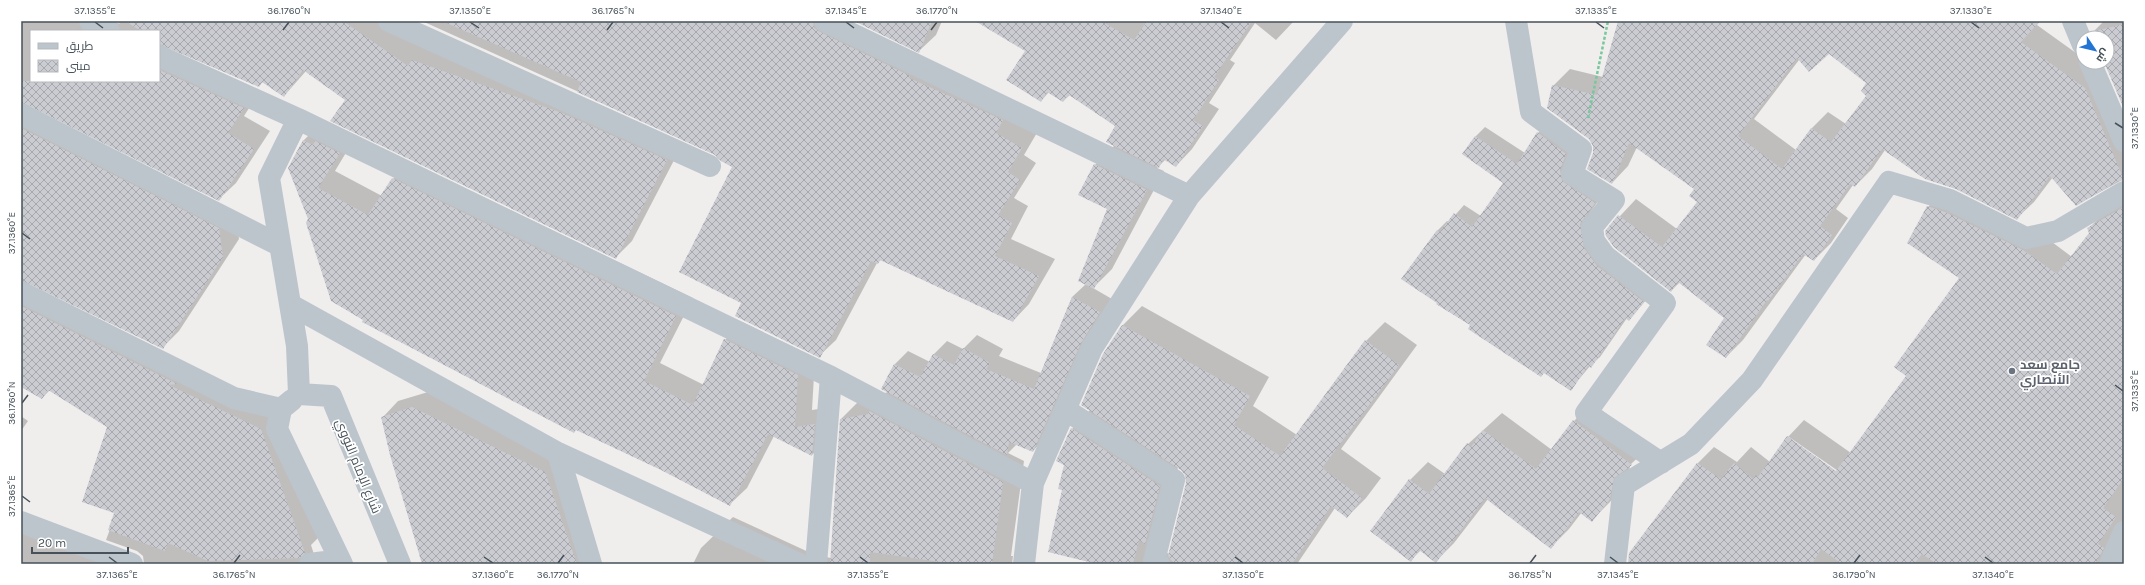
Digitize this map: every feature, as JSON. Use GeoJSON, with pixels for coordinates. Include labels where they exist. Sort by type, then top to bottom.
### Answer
{"type":"FeatureCollection","features":[{"type":"Feature","properties":{"kind":"street"},"geometry":{"type":"LineString","coordinates":[[90,21],[107,30]]}},
{"type":"Feature","properties":{"kind":"street"},"geometry":{"type":"LineString","coordinates":[[389,21],[710,166]]}},
{"type":"Feature","properties":{"kind":"street"},"geometry":{"type":"LineString","coordinates":[[825,21],[1189,196]]}},
{"type":"Feature","properties":{"kind":"street"},"geometry":{"type":"LineString","coordinates":[[1024,564],[1032,483],[1066,410],[1092,348],[1189,196],[1342,21]]}},
{"type":"Feature","properties":{"kind":"street"},"geometry":{"type":"LineString","coordinates":[[1516,21],[1531,112],[1581,149],[1572,174],[1614,200],[1592,227],[1594,241],[1604,256],[1665,303],[1586,414],[1661,462]]}},
{"type":"Feature","properties":{"kind":"street"},"geometry":{"type":"LineString","coordinates":[[160,56],[298,118],[830,377],[1032,483]]}},
{"type":"Feature","properties":{"kind":"street"},"geometry":{"type":"LineString","coordinates":[[2093,70],[2124,141]]}},
{"type":"Feature","properties":{"kind":"street"},"geometry":{"type":"LineString","coordinates":[[21,114],[279,245]]}},
{"type":"Feature","properties":{"kind":"street"},"geometry":{"type":"LineString","coordinates":[[298,118],[269,178],[297,346],[299,394],[281,409],[277,429],[341,562],[310,564]]}},
{"type":"Feature","properties":{"kind":"street"},"geometry":{"type":"LineString","coordinates":[[1615,564],[1624,485],[1691,444],[1752,380],[1889,182],[1950,200],[2026,238],[2058,231],[2124,192]]}},
{"type":"Feature","properties":{"kind":"street"},"geometry":{"type":"LineString","coordinates":[[21,292],[234,398],[281,409]]}},
{"type":"Feature","properties":{"kind":"street"},"geometry":{"type":"LineString","coordinates":[[291,305],[558,453],[799,564]]}},
{"type":"Feature","properties":{"kind":"street"},"geometry":{"type":"LineString","coordinates":[[816,564],[830,377]]}},
{"type":"Feature","properties":{"kind":"street","name":"شارع الإمام النووي"},"geometry":{"type":"LineString","coordinates":[[299,394],[331,396],[400,564]]}},
{"type":"Feature","properties":{"kind":"street"},"geometry":{"type":"LineString","coordinates":[[1066,410],[1174,480],[1154,561],[1159,564]]}},
{"type":"Feature","properties":{"kind":"street"},"geometry":{"type":"LineString","coordinates":[[558,453],[591,564]]}},
{"type":"Feature","properties":{"kind":"street"},"geometry":{"type":"LineString","coordinates":[[21,522],[89,556],[132,564]]}},
{"type":"Feature","properties":{"kind":"street"},"geometry":{"type":"LineString","coordinates":[[2110,564],[2124,532]]}},
{"type":"Feature","properties":{"kind":"path"},"geometry":{"type":"LineString","coordinates":[[1581,149],[1608,21]]}},
{"type":"Feature","properties":{"kind":"building"},"geometry":{"type":"Polygon","coordinates":[[[125,21],[343,21],[408,66],[412,60],[562,113],[667,160],[616,259],[330,121],[345,100],[303,70],[284,97],[262,82],[259,87],[160,44],[160,30],[139,30],[125,21]]]}},
{"type":"Feature","properties":{"kind":"building"},"geometry":{"type":"Polygon","coordinates":[[[442,21],[813,21],[814,28],[820,32],[910,76],[909,78],[1003,120],[996,133],[1022,148],[1008,172],[1020,180],[998,215],[1012,223],[995,256],[1039,276],[1013,322],[880,260],[878,264],[871,261],[820,358],[735,316],[741,303],[679,272],[732,167],[721,161],[715,155],[577,92],[581,82],[442,21]]]}},
{"type":"Feature","properties":{"kind":"building"},"geometry":{"type":"Polygon","coordinates":[[[854,21],[932,21],[919,53],[854,21]]]}},
{"type":"Feature","properties":{"kind":"building"},"geometry":{"type":"Polygon","coordinates":[[[975,21],[1101,21],[1134,40],[1147,21],[1252,21],[1214,77],[1219,80],[1193,120],[1203,126],[1176,167],[1163,159],[1159,168],[1106,142],[1115,126],[1069,95],[1063,102],[1047,92],[1041,102],[1006,80],[1025,51],[975,21]]]}},
{"type":"Feature","properties":{"kind":"building"},"geometry":{"type":"Polygon","coordinates":[[[1618,21],[2040,21],[2021,42],[2085,88],[2124,180],[2118,181],[2076,206],[2050,176],[2017,220],[1956,189],[1925,179],[1882,149],[1855,187],[1850,184],[1820,226],[1832,235],[1814,261],[1803,254],[1768,301],[1767,300],[1726,358],[1706,345],[1724,318],[1678,282],[1671,292],[1614,247],[1606,236],[1605,231],[1618,215],[1662,247],[1697,202],[1689,196],[1694,189],[1629,143],[1612,184],[1587,169],[1593,153],[1593,146],[1589,139],[1547,108],[1552,85],[1597,95],[1618,21]],[[1829,54],[1809,72],[1797,58],[1738,136],[1782,169],[1811,128],[1831,142],[1866,96],[1861,91],[1866,83],[1829,54]]]}},
{"type":"Feature","properties":{"kind":"building"},"geometry":{"type":"Polygon","coordinates":[[[2124,24],[2124,109],[2107,70],[2115,70],[2115,30],[2099,30],[2124,24]]]}},
{"type":"Feature","properties":{"kind":"building"},"geometry":{"type":"Polygon","coordinates":[[[160,70],[244,108],[228,133],[254,149],[219,201],[21,102],[21,81],[160,82],[160,70]]]}},
{"type":"Feature","properties":{"kind":"building"},"geometry":{"type":"Polygon","coordinates":[[[21,128],[219,228],[223,257],[163,349],[21,280],[21,128]]]}},
{"type":"Feature","properties":{"kind":"building"},"geometry":{"type":"Polygon","coordinates":[[[1537,132],[1566,154],[1560,170],[1562,181],[1595,203],[1580,224],[1584,248],[1597,266],[1644,302],[1629,321],[1625,318],[1591,368],[1588,366],[1571,391],[1544,373],[1541,377],[1468,329],[1470,325],[1436,304],[1437,303],[1401,279],[1437,230],[1440,232],[1454,213],[1472,227],[1503,183],[1462,154],[1475,136],[1517,164],[1537,132]]]}},
{"type":"Feature","properties":{"kind":"building"},"geometry":{"type":"Polygon","coordinates":[[[303,140],[313,145],[315,141],[340,153],[318,188],[368,215],[392,178],[676,316],[644,381],[693,405],[724,339],[798,375],[795,427],[815,424],[812,456],[768,434],[730,506],[661,470],[576,430],[574,433],[362,322],[363,320],[331,301],[306,223],[308,219],[288,168],[303,140]]]}},
{"type":"Feature","properties":{"kind":"building"},"geometry":{"type":"Polygon","coordinates":[[[1094,164],[1147,190],[1094,289],[1078,281],[1107,209],[1078,195],[1094,164]]]}},
{"type":"Feature","properties":{"kind":"building"},"geometry":{"type":"Polygon","coordinates":[[[1927,206],[1945,212],[2023,250],[2057,274],[2089,233],[2087,228],[2124,207],[2124,478],[2103,508],[2116,517],[2098,544],[2104,548],[2095,564],[1937,564],[1922,554],[1914,564],[1842,564],[1821,549],[1812,564],[1628,564],[1629,553],[1697,463],[1721,479],[1734,463],[1753,479],[1756,475],[1758,477],[1787,436],[1836,471],[1906,376],[1894,367],[1959,278],[1907,243],[1927,206]]]}},
{"type":"Feature","properties":{"kind":"building"},"geometry":{"type":"Polygon","coordinates":[[[1072,297],[1100,312],[1081,343],[1033,452],[1009,442],[1007,455],[881,389],[894,364],[920,377],[933,354],[954,365],[963,348],[990,363],[986,369],[1034,389],[1072,297]]]}},
{"type":"Feature","properties":{"kind":"building"},"geometry":{"type":"Polygon","coordinates":[[[21,306],[177,384],[169,385],[261,429],[305,553],[300,558],[208,561],[168,543],[165,551],[108,530],[114,513],[82,502],[107,427],[48,390],[42,399],[21,387],[21,306]]]}},
{"type":"Feature","properties":{"kind":"building"},"geometry":{"type":"Polygon","coordinates":[[[1122,325],[1250,396],[1234,425],[1280,456],[1365,340],[1399,365],[1322,468],[1362,498],[1347,518],[1331,506],[1292,564],[1176,564],[1171,560],[1168,556],[1186,483],[1185,475],[1181,470],[1081,405],[1103,354],[1122,325]]]}},
{"type":"Feature","properties":{"kind":"building"},"geometry":{"type":"Polygon","coordinates":[[[412,407],[545,472],[577,564],[422,564],[390,455],[381,417],[412,407]]]}},
{"type":"Feature","properties":{"kind":"building"},"geometry":{"type":"Polygon","coordinates":[[[869,411],[1003,482],[992,564],[955,564],[870,552],[870,564],[830,564],[840,419],[868,414],[869,411]]]}},
{"type":"Feature","properties":{"kind":"building"},"geometry":{"type":"Polygon","coordinates":[[[1573,420],[1632,465],[1614,478],[1610,499],[1592,522],[1579,512],[1551,549],[1485,498],[1436,563],[1419,550],[1411,562],[1370,531],[1409,479],[1429,494],[1467,443],[1471,447],[1483,430],[1536,469],[1573,420]]]}},
{"type":"Feature","properties":{"kind":"building"},"geometry":{"type":"Polygon","coordinates":[[[1071,428],[1160,486],[1145,544],[1139,540],[1133,564],[1097,564],[1048,552],[1062,490],[1058,489],[1064,465],[1056,461],[1071,428]]]}},
{"type":"Feature","properties":{"kind":"place","name":"جامع سعد الأنصاري"},"geometry":{"type":"Point","coordinates":[2012,371]}}]}
